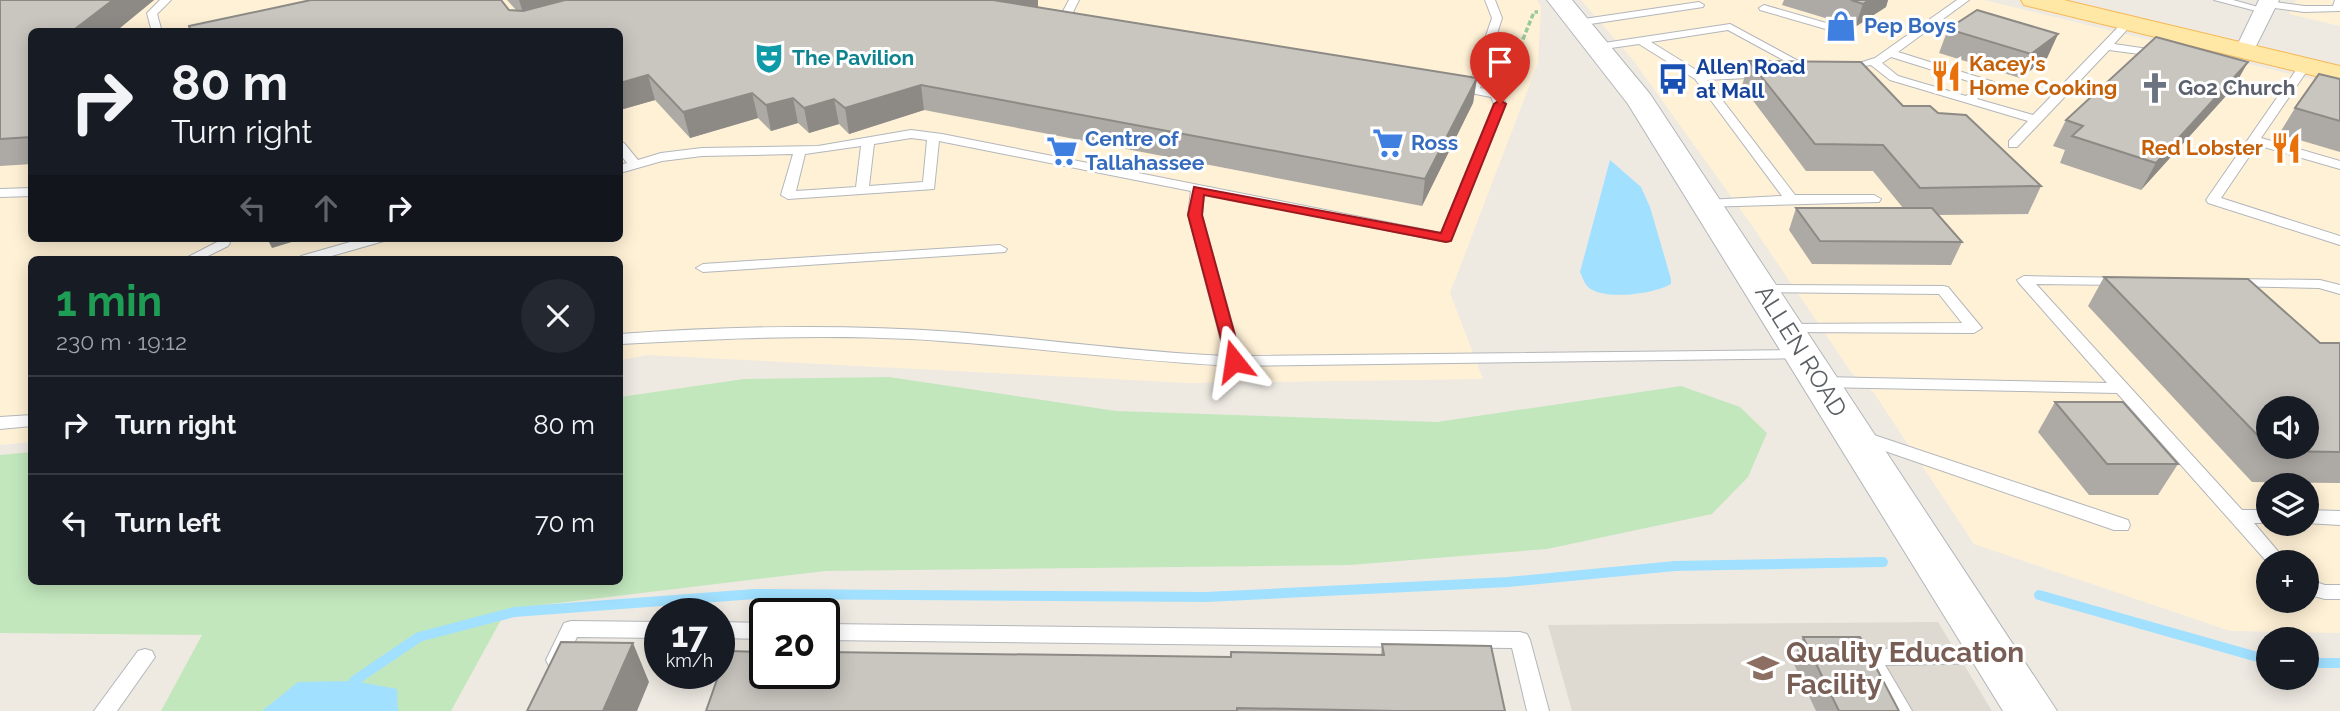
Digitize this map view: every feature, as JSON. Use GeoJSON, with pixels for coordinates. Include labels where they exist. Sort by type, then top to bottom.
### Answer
{"type":"FeatureCollection","features":[{"type":"Feature","properties":{"kind":"main road"},"geometry":{"type":"LineString","coordinates":[[2033,0],[2128,23],[2253,26],[2305,65],[2340,74]]}},
{"type":"Feature","properties":{"kind":"main road"},"geometry":{"type":"LineString","coordinates":[[2104,0],[2253,26],[2340,54]]}},
{"type":"Feature","properties":{"kind":"street","name":"ALLEN ROAD"},"geometry":{"type":"LineString","coordinates":[[1559,11],[1597,47],[1640,100],[2031,711]]}},
{"type":"Feature","properties":{"kind":"lane"},"geometry":{"type":"LineString","coordinates":[[156,28],[152,13],[166,0]]}},
{"type":"Feature","properties":{"kind":"lane"},"geometry":{"type":"LineString","coordinates":[[1074,0],[1068,7],[1072,18],[1100,29]]}},
{"type":"Feature","properties":{"kind":"lane"},"geometry":{"type":"LineString","coordinates":[[1474,88],[1497,18],[1490,0]]}},
{"type":"Feature","properties":{"kind":"lane"},"geometry":{"type":"LineString","coordinates":[[1559,11],[1699,5],[1687,0]]}},
{"type":"Feature","properties":{"kind":"lane"},"geometry":{"type":"LineString","coordinates":[[1775,0],[1764,8],[1836,29]]}},
{"type":"Feature","properties":{"kind":"lane"},"geometry":{"type":"LineString","coordinates":[[1855,64],[1874,62],[1890,53],[1964,0]]}},
{"type":"Feature","properties":{"kind":"lane"},"geometry":{"type":"LineString","coordinates":[[2219,0],[2253,26],[2337,9],[2340,0]]}},
{"type":"Feature","properties":{"kind":"lane"},"geometry":{"type":"LineString","coordinates":[[1946,13],[1958,17]]}},
{"type":"Feature","properties":{"kind":"lane"},"geometry":{"type":"LineString","coordinates":[[2013,144],[2128,23]]}},
{"type":"Feature","properties":{"kind":"lane"},"geometry":{"type":"LineString","coordinates":[[1597,47],[1730,27],[1813,73],[1699,77]]}},
{"type":"Feature","properties":{"kind":"lane"},"geometry":{"type":"LineString","coordinates":[[1640,40],[1699,77],[1791,199]]}},
{"type":"Feature","properties":{"kind":"lane"},"geometry":{"type":"LineString","coordinates":[[2105,46],[2169,55]]}},
{"type":"Feature","properties":{"kind":"lane"},"geometry":{"type":"LineString","coordinates":[[1890,53],[1990,84],[1967,100]]}},
{"type":"Feature","properties":{"kind":"lane"},"geometry":{"type":"LineString","coordinates":[[1874,62],[1894,78],[2036,120]]}},
{"type":"Feature","properties":{"kind":"lane"},"geometry":{"type":"LineString","coordinates":[[2305,65],[2213,200],[2340,241]]}},
{"type":"Feature","properties":{"kind":"lane"},"geometry":{"type":"LineString","coordinates":[[623,168],[661,157],[702,152],[800,150],[911,134],[1446,238],[1500,104],[1496,94],[1474,88],[1448,86]]}},
{"type":"Feature","properties":{"kind":"lane"},"geometry":{"type":"LineString","coordinates":[[800,150],[788,195],[929,186],[933,137]]}},
{"type":"Feature","properties":{"kind":"lane"},"geometry":{"type":"LineString","coordinates":[[2254,140],[2340,165]]}},
{"type":"Feature","properties":{"kind":"lane"},"geometry":{"type":"LineString","coordinates":[[862,191],[868,141]]}},
{"type":"Feature","properties":{"kind":"lane"},"geometry":{"type":"LineString","coordinates":[[623,150],[635,165]]}},
{"type":"Feature","properties":{"kind":"lane"},"geometry":{"type":"LineString","coordinates":[[1198,190],[1195,215],[1234,361]]}},
{"type":"Feature","properties":{"kind":"lane"},"geometry":{"type":"LineString","coordinates":[[0,193],[28,192]]}},
{"type":"Feature","properties":{"kind":"lane"},"geometry":{"type":"LineString","coordinates":[[1707,204],[1791,199],[1874,199]]}},
{"type":"Feature","properties":{"kind":"lane"},"geometry":{"type":"LineString","coordinates":[[196,256],[220,242]]}},
{"type":"Feature","properties":{"kind":"lane"},"geometry":{"type":"LineString","coordinates":[[316,256],[365,242]]}},
{"type":"Feature","properties":{"kind":"lane"},"geometry":{"type":"LineString","coordinates":[[703,268],[1000,250]]}},
{"type":"Feature","properties":{"kind":"lane"},"geometry":{"type":"LineString","coordinates":[[2131,281],[2024,280],[2267,550]]}},
{"type":"Feature","properties":{"kind":"lane"},"geometry":{"type":"LineString","coordinates":[[2212,282],[2320,284],[2340,290]]}},
{"type":"Feature","properties":{"kind":"lane"},"geometry":{"type":"LineString","coordinates":[[1762,289],[1943,290],[1974,328],[1804,355]]}},
{"type":"Feature","properties":{"kind":"lane"},"geometry":{"type":"LineString","coordinates":[[623,339],[758,331],[873,333],[1003,341],[1168,359],[1234,361],[1804,355],[2119,388]]}},
{"type":"Feature","properties":{"kind":"lane"},"geometry":{"type":"LineString","coordinates":[[0,423],[28,420]]}},
{"type":"Feature","properties":{"kind":"lane"},"geometry":{"type":"LineString","coordinates":[[1854,434],[2121,525]]}},
{"type":"Feature","properties":{"kind":"lane"},"geometry":{"type":"LineString","coordinates":[[2235,516],[2256,517]]}},
{"type":"Feature","properties":{"kind":"lane"},"geometry":{"type":"LineString","coordinates":[[2319,517],[2340,517]]}},
{"type":"Feature","properties":{"kind":"lane"},"geometry":{"type":"LineString","coordinates":[[2319,590],[2340,592]]}},
{"type":"Feature","properties":{"kind":"lane"},"geometry":{"type":"LineString","coordinates":[[548,676],[570,629],[644,630]]}},
{"type":"Feature","properties":{"kind":"lane"},"geometry":{"type":"LineString","coordinates":[[840,632],[1520,640],[1538,711]]}},
{"type":"Feature","properties":{"kind":"lane"},"geometry":{"type":"LineString","coordinates":[[1901,711],[1870,657],[1995,655]]}},
{"type":"Feature","properties":{"kind":"lane"},"geometry":{"type":"LineString","coordinates":[[105,711],[145,657]]}},
{"type":"Feature","properties":{"kind":"path"},"geometry":{"type":"LineString","coordinates":[[1474,88],[1505,84],[1534,12],[1559,11]]}},
{"type":"Feature","properties":{"kind":"shaded area","name":"Centre of Tallahassee"},"geometry":{"type":"Polygon","coordinates":[[[0,0],[1537,0],[1541,6],[1538,63],[1450,293],[1483,379],[1188,383],[648,355],[623,359],[623,256],[28,256],[28,442],[0,445],[0,0]]]}},
{"type":"Feature","properties":{"kind":"shaded area"},"geometry":{"type":"Polygon","coordinates":[[[1581,0],[1984,0],[2340,86],[2340,633],[2319,633],[2319,627],[2256,627],[2256,631],[2230,631],[1974,544],[1874,393],[1851,372],[1753,227],[1633,60],[1581,0]]]}},
{"type":"Feature","properties":{"kind":"shaded area"},"geometry":{"type":"Polygon","coordinates":[[[2296,0],[2340,0],[2340,26],[2289,14],[2296,0]]]}},
{"type":"Feature","properties":{"kind":"shaded area","name":"Quality Education Facility"},"geometry":{"type":"Polygon","coordinates":[[[1938,622],[1992,711],[1572,711],[1548,625],[1938,622]]]}},
{"type":"Feature","properties":{"kind":"green space"},"geometry":{"type":"Polygon","coordinates":[[[889,377],[1116,411],[1437,422],[1681,386],[1740,407],[1767,433],[1748,477],[1712,514],[1547,549],[1350,565],[825,571],[507,609],[451,711],[161,711],[202,635],[0,633],[0,455],[28,452],[28,585],[623,585],[623,397],[744,379],[889,377]]]}},
{"type":"Feature","properties":{"kind":"water"},"geometry":{"type":"Polygon","coordinates":[[[1610,160],[1641,187],[1650,207],[1671,279],[1671,284],[1663,288],[1616,295],[1595,291],[1584,282],[1580,272],[1610,160]]]}},
{"type":"Feature","properties":{"kind":"water"},"geometry":{"type":"Polygon","coordinates":[[[354,681],[397,689],[398,711],[262,711],[298,682],[354,681]]]}},
{"type":"Feature","properties":{"kind":"building"},"geometry":{"type":"Polygon","coordinates":[[[0,0],[113,0],[76,28],[28,28],[28,137],[0,139],[0,0]]]}},
{"type":"Feature","properties":{"kind":"building"},"geometry":{"type":"Polygon","coordinates":[[[311,0],[501,0],[509,10],[523,11],[565,0],[993,0],[1477,78],[1425,179],[921,85],[845,108],[834,99],[804,108],[793,98],[766,105],[752,93],[683,112],[648,75],[623,82],[623,28],[189,26],[311,0]]]}},
{"type":"Feature","properties":{"kind":"building"},"geometry":{"type":"Polygon","coordinates":[[[1851,0],[1869,0],[1863,4],[1851,0]]]}},
{"type":"Feature","properties":{"kind":"building"},"geometry":{"type":"Polygon","coordinates":[[[1977,10],[2058,34],[2031,54],[1948,29],[1977,10]]]}},
{"type":"Feature","properties":{"kind":"building"},"geometry":{"type":"Polygon","coordinates":[[[2156,37],[2248,62],[2156,163],[2072,136],[2083,126],[2066,120],[2156,37]]]}},
{"type":"Feature","properties":{"kind":"building"},"geometry":{"type":"Polygon","coordinates":[[[1749,61],[1861,62],[1903,106],[1930,106],[1938,113],[1966,115],[2041,186],[1920,188],[1883,145],[1815,144],[1749,61]]]}},
{"type":"Feature","properties":{"kind":"building"},"geometry":{"type":"Polygon","coordinates":[[[2319,74],[2340,79],[2340,121],[2295,108],[2319,74]]]}},
{"type":"Feature","properties":{"kind":"building"},"geometry":{"type":"Polygon","coordinates":[[[1796,208],[1932,208],[1962,242],[1820,241],[1796,208]]]}},
{"type":"Feature","properties":{"kind":"building"},"geometry":{"type":"Polygon","coordinates":[[[2104,277],[2248,279],[2320,343],[2340,343],[2340,452],[2319,452],[2319,396],[2256,396],[2256,434],[2104,277]]]}},
{"type":"Feature","properties":{"kind":"building"},"geometry":{"type":"Polygon","coordinates":[[[2055,402],[2123,402],[2178,464],[2107,464],[2055,402]]]}},
{"type":"Feature","properties":{"kind":"building"},"geometry":{"type":"Polygon","coordinates":[[[1803,637],[1860,637],[1899,711],[1839,711],[1803,637]]]}},
{"type":"Feature","properties":{"kind":"building"},"geometry":{"type":"Polygon","coordinates":[[[561,642],[633,643],[603,711],[527,711],[561,642]]]}},
{"type":"Feature","properties":{"kind":"building"},"geometry":{"type":"Polygon","coordinates":[[[1382,644],[1491,646],[1505,711],[1237,708],[1237,711],[706,711],[714,689],[735,689],[735,651],[749,652],[749,689],[840,689],[840,652],[1231,657],[1231,652],[1384,655],[1382,644]]]}},
{"type":"Feature","properties":{"kind":"waterway"},"geometry":{"type":"LineString","coordinates":[[354,681],[419,637],[514,612],[755,594],[1206,597],[1508,582],[1675,566],[1883,562]]}},
{"type":"Feature","properties":{"kind":"waterway"},"geometry":{"type":"LineString","coordinates":[[2039,595],[2256,657]]}},
{"type":"Feature","properties":{"kind":"waterway"},"geometry":{"type":"LineString","coordinates":[[2319,663],[2340,663]]}},
{"type":"Feature","properties":{"kind":"place","name":"Pep Boys"},"geometry":{"type":"Point","coordinates":[1841,26]}},
{"type":"Feature","properties":{"kind":"place","name":"The Pavilion"},"geometry":{"type":"Point","coordinates":[769,58]}},
{"type":"Feature","properties":{"kind":"place","name":"Kacey's Home Cooking"},"geometry":{"type":"Point","coordinates":[1946,76]}},
{"type":"Feature","properties":{"kind":"place","name":"Allen Road at Mall"},"geometry":{"type":"Point","coordinates":[1673,79]}},
{"type":"Feature","properties":{"kind":"place","name":"Go2 Church"},"geometry":{"type":"Point","coordinates":[2155,88]}},
{"type":"Feature","properties":{"kind":"place","name":"Ross"},"geometry":{"type":"Point","coordinates":[1388,143]}},
{"type":"Feature","properties":{"kind":"place","name":"Red Lobster"},"geometry":{"type":"Point","coordinates":[2286,148]}},
{"type":"Feature","properties":{"kind":"place","name":"Centre of Tallahassee"},"geometry":{"type":"Point","coordinates":[1062,151]}},
{"type":"Feature","properties":{"kind":"place","name":"Quality Education Facility"},"geometry":{"type":"Point","coordinates":[1763,668]}},
{"type":"Feature","properties":{"kind":"route"},"geometry":{"type":"LineString","coordinates":[[1234,361],[1195,215],[1198,190],[1446,238],[1500,104]]}}]}
